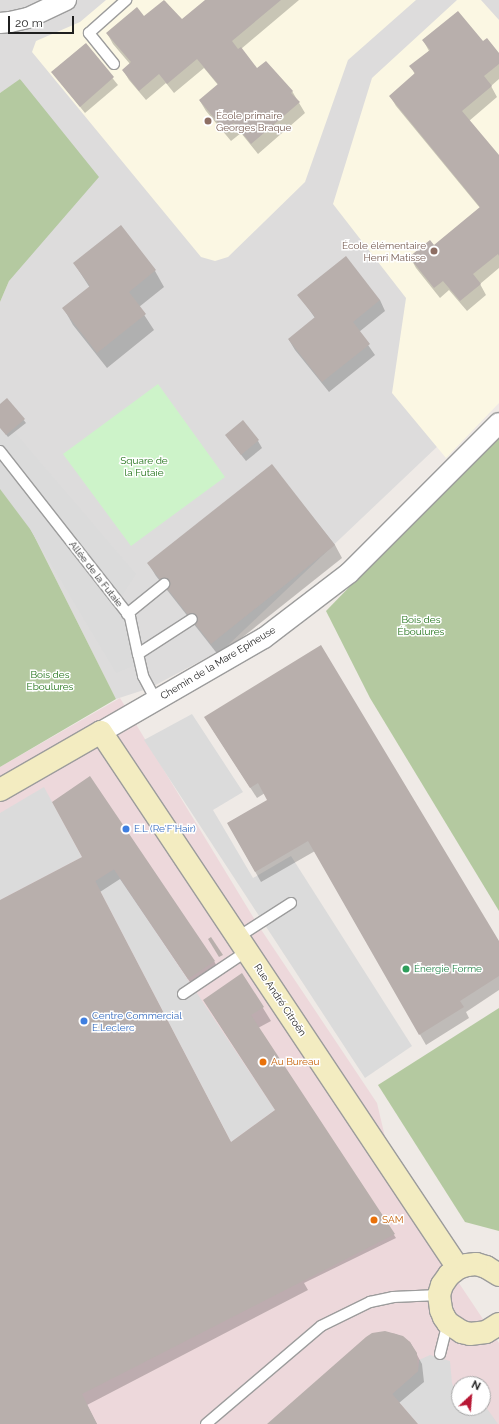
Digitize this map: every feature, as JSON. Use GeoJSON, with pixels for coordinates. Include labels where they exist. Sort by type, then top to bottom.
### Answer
{"type":"FeatureCollection","features":[{"type":"Feature","properties":{"kind":"main road","name":"Chemin de la Mare Epineuse"},"geometry":{"type":"LineString","coordinates":[[0,790],[101,732]]}},
{"type":"Feature","properties":{"kind":"main road","name":"Rue André Citroën"},"geometry":{"type":"LineString","coordinates":[[101,732],[458,1268]]}},
{"type":"Feature","properties":{"kind":"main road"},"geometry":{"type":"LineString","coordinates":[[497,1330],[470,1334],[462,1332],[448,1323],[441,1310],[439,1295],[445,1280],[458,1268],[476,1264],[490,1269],[499,1275]]}},
{"type":"Feature","properties":{"kind":"street"},"geometry":{"type":"LineString","coordinates":[[0,23],[28,18],[66,0]]}},
{"type":"Feature","properties":{"kind":"street","name":"Chemin de la Mare Epineuse"},"geometry":{"type":"LineString","coordinates":[[101,732],[264,638],[349,573],[499,423]]}},
{"type":"Feature","properties":{"kind":"lane"},"geometry":{"type":"LineString","coordinates":[[114,64],[89,33],[126,0]]}},
{"type":"Feature","properties":{"kind":"lane","name":"Allée de la Futaie"},"geometry":{"type":"LineString","coordinates":[[0,451],[130,617],[143,676],[156,700]]}},
{"type":"Feature","properties":{"kind":"lane"},"geometry":{"type":"LineString","coordinates":[[127,614],[164,584]]}},
{"type":"Feature","properties":{"kind":"lane"},"geometry":{"type":"LineString","coordinates":[[138,654],[172,634],[192,619]]}},
{"type":"Feature","properties":{"kind":"lane"},"geometry":{"type":"LineString","coordinates":[[182,994],[291,903]]}},
{"type":"Feature","properties":{"kind":"lane"},"geometry":{"type":"LineString","coordinates":[[206,1424],[321,1326],[370,1302],[393,1297],[439,1295]]}},
{"type":"Feature","properties":{"kind":"lane"},"geometry":{"type":"LineString","coordinates":[[440,1354],[448,1323]]}},
{"type":"Feature","properties":{"kind":"shaded area"},"geometry":{"type":"Polygon","coordinates":[[[0,0],[499,0],[499,388],[225,648],[150,688],[116,699],[4,476],[0,462],[0,302],[9,281],[21,79],[0,93],[0,0]]]}},
{"type":"Feature","properties":{"kind":"shaded area","name":"École primaire Georges Braque"},"geometry":{"type":"Polygon","coordinates":[[[106,0],[416,0],[348,60],[305,182],[228,257],[215,261],[201,257],[32,52],[36,41],[80,22],[106,0]]]}},
{"type":"Feature","properties":{"kind":"shaded area","name":"École élémentaire Henri Matisse"},"geometry":{"type":"Polygon","coordinates":[[[457,0],[481,0],[499,20],[499,403],[446,458],[392,393],[406,298],[333,204],[372,78],[457,0]]]}},
{"type":"Feature","properties":{"kind":"shaded area"},"geometry":{"type":"Polygon","coordinates":[[[0,415],[136,574],[118,602],[127,614],[140,663],[116,673],[30,529],[0,489],[0,415]]]}},
{"type":"Feature","properties":{"kind":"shaded area"},"geometry":{"type":"Polygon","coordinates":[[[120,698],[258,925],[377,1103],[398,1192],[499,1343],[499,1424],[0,1424],[0,767],[120,698]]]}},
{"type":"Feature","properties":{"kind":"shaded area"},"geometry":{"type":"Polygon","coordinates":[[[192,714],[243,792],[213,810],[253,878],[291,856],[412,1046],[365,1078],[144,740],[192,714]]]}},
{"type":"Feature","properties":{"kind":"shaded area"},"geometry":{"type":"Polygon","coordinates":[[[44,787],[82,857],[0,900],[0,813],[44,787]]]}},
{"type":"Feature","properties":{"kind":"shaded area"},"geometry":{"type":"Polygon","coordinates":[[[114,869],[275,1110],[231,1142],[95,881],[114,869]]]}},
{"type":"Feature","properties":{"kind":"shaded area"},"geometry":{"type":"Polygon","coordinates":[[[430,1355],[450,1361],[451,1416],[491,1416],[491,1414],[498,1424],[418,1424],[392,1394],[418,1371],[419,1360],[430,1355]]]}},
{"type":"Feature","properties":{"kind":"green space"},"geometry":{"type":"Polygon","coordinates":[[[20,79],[99,177],[9,281],[0,302],[0,93],[20,79]]]}},
{"type":"Feature","properties":{"kind":"green space","name":"Square de la Futaie"},"geometry":{"type":"Polygon","coordinates":[[[158,384],[225,477],[131,546],[63,454],[158,384]]]}},
{"type":"Feature","properties":{"kind":"green space","name":"Bois des Éboulures"},"geometry":{"type":"Polygon","coordinates":[[[499,433],[499,911],[370,698],[326,611],[499,433]]]}},
{"type":"Feature","properties":{"kind":"green space","name":"Bois des Eboulures"},"geometry":{"type":"Polygon","coordinates":[[[0,462],[4,476],[116,699],[0,767],[0,462]]]}},
{"type":"Feature","properties":{"kind":"green space"},"geometry":{"type":"Polygon","coordinates":[[[499,1008],[499,1231],[465,1222],[378,1085],[499,1008]]]}},
{"type":"Feature","properties":{"kind":"building"},"geometry":{"type":"Polygon","coordinates":[[[164,0],[182,19],[205,0],[281,0],[232,41],[238,49],[241,47],[257,68],[266,61],[293,91],[291,93],[300,102],[251,144],[234,123],[225,131],[199,100],[218,84],[197,59],[167,84],[159,74],[139,91],[122,70],[131,62],[106,33],[137,7],[144,16],[164,0]]]}},
{"type":"Feature","properties":{"kind":"building"},"geometry":{"type":"Polygon","coordinates":[[[458,11],[483,41],[487,38],[499,53],[499,64],[484,76],[492,86],[462,111],[499,155],[499,256],[498,254],[473,274],[481,284],[460,301],[443,281],[434,288],[409,257],[430,240],[434,245],[480,207],[389,96],[415,73],[409,66],[430,50],[422,40],[458,11]]]}},
{"type":"Feature","properties":{"kind":"building"},"geometry":{"type":"Polygon","coordinates":[[[86,43],[114,77],[80,107],[51,72],[86,43]]]}},
{"type":"Feature","properties":{"kind":"building"},"geometry":{"type":"Polygon","coordinates":[[[121,225],[156,270],[129,292],[146,314],[97,353],[62,308],[90,286],[73,263],[121,225]]]}},
{"type":"Feature","properties":{"kind":"building"},"geometry":{"type":"Polygon","coordinates":[[[346,256],[380,300],[353,322],[370,344],[322,382],[288,339],[315,317],[297,295],[346,256]]]}},
{"type":"Feature","properties":{"kind":"building"},"geometry":{"type":"Polygon","coordinates":[[[7,398],[25,419],[6,435],[0,428],[0,404],[7,398]]]}},
{"type":"Feature","properties":{"kind":"building"},"geometry":{"type":"Polygon","coordinates":[[[243,420],[259,440],[241,455],[225,435],[243,420]]]}},
{"type":"Feature","properties":{"kind":"building"},"geometry":{"type":"Polygon","coordinates":[[[272,464],[335,545],[211,644],[147,563],[272,464]]]}},
{"type":"Feature","properties":{"kind":"building"},"geometry":{"type":"Polygon","coordinates":[[[321,645],[499,941],[499,976],[460,1001],[464,1007],[419,1035],[308,841],[255,872],[227,823],[267,800],[258,783],[250,788],[204,717],[321,645]]]}},
{"type":"Feature","properties":{"kind":"building","name":"Centre Commercial E.Leclerc"},"geometry":{"type":"Polygon","coordinates":[[[90,776],[215,961],[188,979],[114,869],[95,881],[231,1142],[275,1110],[203,1000],[242,973],[264,1007],[251,1015],[395,1234],[82,1394],[97,1424],[0,1424],[0,900],[82,857],[52,802],[90,776]]]}},
{"type":"Feature","properties":{"kind":"building"},"geometry":{"type":"Polygon","coordinates":[[[211,937],[223,955],[219,957],[208,939],[211,937]]]}},
{"type":"Feature","properties":{"kind":"building"},"geometry":{"type":"Polygon","coordinates":[[[385,1331],[403,1336],[410,1342],[417,1353],[418,1371],[392,1394],[418,1424],[267,1424],[366,1337],[372,1333],[385,1331]]]}},
{"type":"Feature","properties":{"kind":"place","name":"École primaire Georges Braque"},"geometry":{"type":"Point","coordinates":[208,121]}},
{"type":"Feature","properties":{"kind":"place","name":"École élémentaire Henri Matisse"},"geometry":{"type":"Point","coordinates":[434,251]}},
{"type":"Feature","properties":{"kind":"place","name":"E.L (Re'F'Hair)"},"geometry":{"type":"Point","coordinates":[126,829]}},
{"type":"Feature","properties":{"kind":"place","name":"Énergie Forme"},"geometry":{"type":"Point","coordinates":[406,969]}},
{"type":"Feature","properties":{"kind":"place","name":"Centre Commercial E.Leclerc"},"geometry":{"type":"Point","coordinates":[84,1021]}},
{"type":"Feature","properties":{"kind":"place","name":"Au Bureau"},"geometry":{"type":"Point","coordinates":[263,1062]}},
{"type":"Feature","properties":{"kind":"place","name":"SAM"},"geometry":{"type":"Point","coordinates":[374,1220]}}]}
